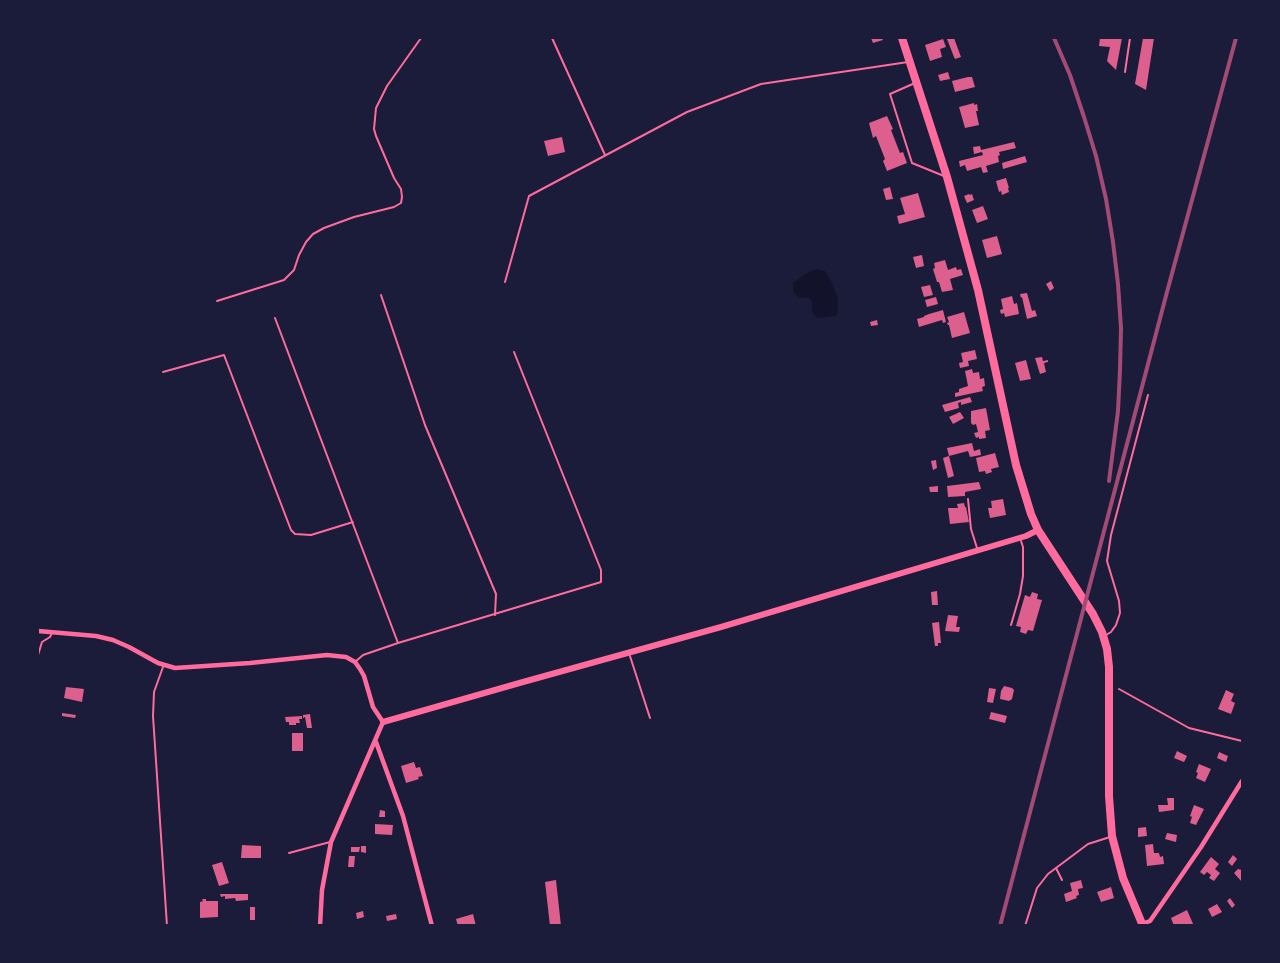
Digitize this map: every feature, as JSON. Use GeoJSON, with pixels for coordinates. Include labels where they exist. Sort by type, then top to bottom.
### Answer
{"type":"FeatureCollection","features":[{"type":"Feature","properties":{"kind":"main road"},"geometry":{"type":"LineString","coordinates":[[903,38],[947,177],[978,290],[1016,465],[1031,514],[1038,530],[1093,614],[1107,648],[1109,796],[1112,836],[1123,878],[1142,925]]}},
{"type":"Feature","properties":{"kind":"street"},"geometry":{"type":"LineString","coordinates":[[383,722],[732,624],[978,551],[1038,530]]}},
{"type":"Feature","properties":{"kind":"street"},"geometry":{"type":"LineString","coordinates":[[38,631],[96,636],[113,640],[175,668],[327,655],[346,657],[355,662],[364,676],[373,706],[383,722]]}},
{"type":"Feature","properties":{"kind":"street"},"geometry":{"type":"LineString","coordinates":[[320,926],[321,890],[331,842],[383,722]]}},
{"type":"Feature","properties":{"kind":"street"},"geometry":{"type":"LineString","coordinates":[[376,741],[403,816],[432,926]]}},
{"type":"Feature","properties":{"kind":"street"},"geometry":{"type":"LineString","coordinates":[[1142,925],[1150,921],[1201,847],[1242,781]]}},
{"type":"Feature","properties":{"kind":"lane"},"geometry":{"type":"LineString","coordinates":[[217,301],[284,280],[294,270],[306,242],[313,234],[324,228],[401,203],[401,189],[394,178],[374,129],[376,108],[387,86],[421,38]]}},
{"type":"Feature","properties":{"kind":"lane"},"geometry":{"type":"LineString","coordinates":[[552,38],[605,156]]}},
{"type":"Feature","properties":{"kind":"lane"},"geometry":{"type":"LineString","coordinates":[[1125,72],[1130,38]]}},
{"type":"Feature","properties":{"kind":"lane"},"geometry":{"type":"LineString","coordinates":[[505,282],[529,196],[687,111],[761,84],[911,61]]}},
{"type":"Feature","properties":{"kind":"lane"},"geometry":{"type":"LineString","coordinates":[[918,82],[890,94],[912,163],[947,177]]}},
{"type":"Feature","properties":{"kind":"lane"},"geometry":{"type":"LineString","coordinates":[[381,295],[425,425],[496,594],[495,615]]}},
{"type":"Feature","properties":{"kind":"lane"},"geometry":{"type":"LineString","coordinates":[[275,318],[398,643]]}},
{"type":"Feature","properties":{"kind":"lane"},"geometry":{"type":"LineString","coordinates":[[355,662],[363,655],[398,643],[601,582],[601,570],[514,352]]}},
{"type":"Feature","properties":{"kind":"lane"},"geometry":{"type":"LineString","coordinates":[[163,372],[224,355],[291,530],[295,534],[311,535],[353,522]]}},
{"type":"Feature","properties":{"kind":"lane"},"geometry":{"type":"LineString","coordinates":[[1103,636],[1111,632],[1120,613],[1119,601],[1107,561],[1111,535],[1148,395]]}},
{"type":"Feature","properties":{"kind":"lane"},"geometry":{"type":"LineString","coordinates":[[968,499],[971,529],[978,551]]}},
{"type":"Feature","properties":{"kind":"lane"},"geometry":{"type":"LineString","coordinates":[[1011,625],[1023,576],[1023,547],[1020,538]]}},
{"type":"Feature","properties":{"kind":"lane"},"geometry":{"type":"LineString","coordinates":[[38,655],[42,642],[52,633]]}},
{"type":"Feature","properties":{"kind":"lane"},"geometry":{"type":"LineString","coordinates":[[629,653],[650,718]]}},
{"type":"Feature","properties":{"kind":"lane"},"geometry":{"type":"LineString","coordinates":[[164,665],[154,692],[153,716],[167,926]]}},
{"type":"Feature","properties":{"kind":"lane"},"geometry":{"type":"LineString","coordinates":[[1025,926],[1037,888],[1048,874],[1088,844],[1112,836]]}},
{"type":"Feature","properties":{"kind":"lane"},"geometry":{"type":"LineString","coordinates":[[289,853],[331,842]]}},
{"type":"Feature","properties":{"kind":"lane"},"geometry":{"type":"LineString","coordinates":[[1056,868],[1062,880]]}},
{"type":"Feature","properties":{"kind":"path"},"geometry":{"type":"LineString","coordinates":[[1109,684],[1189,728],[1242,741]]}},
{"type":"Feature","properties":{"kind":"shaded area"},"geometry":{"type":"Polygon","coordinates":[[[817,269],[825,271],[832,283],[838,298],[836,316],[817,318],[812,312],[812,302],[809,298],[799,297],[793,292],[793,283],[817,269]]]}},
{"type":"Feature","properties":{"kind":"building"},"geometry":{"type":"Polygon","coordinates":[[[871,38],[882,38],[883,40],[873,43],[871,38]]]}},
{"type":"Feature","properties":{"kind":"building"},"geometry":{"type":"Polygon","coordinates":[[[954,38],[961,57],[955,59],[947,39],[954,38]]]}},
{"type":"Feature","properties":{"kind":"building"},"geometry":{"type":"Polygon","coordinates":[[[1100,38],[1122,38],[1116,70],[1107,61],[1110,47],[1099,46],[1100,38]]]}},
{"type":"Feature","properties":{"kind":"building"},"geometry":{"type":"Polygon","coordinates":[[[1143,38],[1154,38],[1146,90],[1135,84],[1143,38]]]}},
{"type":"Feature","properties":{"kind":"building"},"geometry":{"type":"Polygon","coordinates":[[[943,39],[946,47],[940,49],[942,57],[930,61],[925,45],[943,39]]]}},
{"type":"Feature","properties":{"kind":"building"},"geometry":{"type":"Polygon","coordinates":[[[948,72],[950,79],[940,81],[938,75],[948,72]]]}},
{"type":"Feature","properties":{"kind":"building"},"geometry":{"type":"Polygon","coordinates":[[[972,77],[975,87],[955,92],[952,81],[972,77]]]}},
{"type":"Feature","properties":{"kind":"building"},"geometry":{"type":"Polygon","coordinates":[[[974,103],[974,105],[977,104],[979,125],[965,128],[959,107],[974,103]]]}},
{"type":"Feature","properties":{"kind":"building"},"geometry":{"type":"Polygon","coordinates":[[[887,116],[900,153],[903,152],[907,163],[887,171],[883,161],[885,159],[876,136],[873,138],[869,123],[887,116]]]}},
{"type":"Feature","properties":{"kind":"building"},"geometry":{"type":"Polygon","coordinates":[[[562,137],[565,152],[548,156],[544,141],[562,137]]]}},
{"type":"Feature","properties":{"kind":"building"},"geometry":{"type":"Polygon","coordinates":[[[1014,142],[1016,148],[999,152],[999,162],[986,166],[988,172],[983,173],[981,167],[967,171],[965,165],[960,167],[959,161],[983,155],[982,152],[974,154],[973,147],[980,146],[981,150],[1014,142]]]}},
{"type":"Feature","properties":{"kind":"building"},"geometry":{"type":"Polygon","coordinates":[[[1025,156],[1027,162],[1003,169],[1002,163],[1025,156]]]}},
{"type":"Feature","properties":{"kind":"building"},"geometry":{"type":"Polygon","coordinates":[[[1006,178],[1009,192],[1002,195],[996,181],[1006,178]]]}},
{"type":"Feature","properties":{"kind":"building"},"geometry":{"type":"Polygon","coordinates":[[[890,187],[893,199],[886,200],[883,189],[890,187]]]}},
{"type":"Feature","properties":{"kind":"building"},"geometry":{"type":"Polygon","coordinates":[[[918,193],[925,217],[899,224],[897,216],[905,214],[900,198],[918,193]]]}},
{"type":"Feature","properties":{"kind":"building"},"geometry":{"type":"Polygon","coordinates":[[[972,194],[974,200],[967,203],[964,196],[972,194]]]}},
{"type":"Feature","properties":{"kind":"building"},"geometry":{"type":"Polygon","coordinates":[[[983,206],[988,219],[977,223],[972,210],[983,206]]]}},
{"type":"Feature","properties":{"kind":"building"},"geometry":{"type":"Polygon","coordinates":[[[997,236],[1002,254],[987,258],[982,240],[997,236]]]}},
{"type":"Feature","properties":{"kind":"building"},"geometry":{"type":"Polygon","coordinates":[[[922,255],[924,266],[916,268],[913,257],[922,255]]]}},
{"type":"Feature","properties":{"kind":"building"},"geometry":{"type":"Polygon","coordinates":[[[945,260],[948,270],[956,267],[957,270],[961,269],[963,275],[950,279],[953,290],[942,292],[933,269],[935,268],[934,263],[945,260]]]}},
{"type":"Feature","properties":{"kind":"building"},"geometry":{"type":"Polygon","coordinates":[[[1051,281],[1054,288],[1050,291],[1046,284],[1051,281]]]}},
{"type":"Feature","properties":{"kind":"building"},"geometry":{"type":"Polygon","coordinates":[[[930,285],[933,295],[924,297],[921,287],[930,285]]]}},
{"type":"Feature","properties":{"kind":"building"},"geometry":{"type":"Polygon","coordinates":[[[1027,293],[1032,311],[1035,310],[1037,316],[1027,319],[1020,294],[1027,293]]]}},
{"type":"Feature","properties":{"kind":"building"},"geometry":{"type":"Polygon","coordinates":[[[1012,296],[1014,304],[1017,303],[1019,314],[1005,317],[1000,310],[1003,309],[1001,299],[1012,296]]]}},
{"type":"Feature","properties":{"kind":"building"},"geometry":{"type":"Polygon","coordinates":[[[936,297],[938,304],[927,307],[925,300],[936,297]]]}},
{"type":"Feature","properties":{"kind":"building"},"geometry":{"type":"Polygon","coordinates":[[[943,310],[946,322],[943,323],[942,320],[919,327],[917,319],[943,310]]]}},
{"type":"Feature","properties":{"kind":"building"},"geometry":{"type":"Polygon","coordinates":[[[964,312],[970,333],[952,338],[947,317],[964,312]]]}},
{"type":"Feature","properties":{"kind":"building"},"geometry":{"type":"Polygon","coordinates":[[[877,320],[878,325],[871,326],[870,322],[877,320]]]}},
{"type":"Feature","properties":{"kind":"building"},"geometry":{"type":"Polygon","coordinates":[[[975,350],[977,359],[968,361],[969,366],[960,368],[959,363],[963,362],[961,353],[975,350]]]}},
{"type":"Feature","properties":{"kind":"building"},"geometry":{"type":"Polygon","coordinates":[[[1042,357],[1043,361],[1048,360],[1048,362],[1044,363],[1046,372],[1040,374],[1035,358],[1042,357]]]}},
{"type":"Feature","properties":{"kind":"building"},"geometry":{"type":"Polygon","coordinates":[[[1026,360],[1031,379],[1020,381],[1015,363],[1026,360]]]}},
{"type":"Feature","properties":{"kind":"building"},"geometry":{"type":"Polygon","coordinates":[[[972,369],[973,373],[979,372],[980,379],[984,378],[983,391],[955,397],[959,389],[968,386],[965,371],[972,369]]]}},
{"type":"Feature","properties":{"kind":"building"},"geometry":{"type":"Polygon","coordinates":[[[970,397],[972,402],[961,405],[961,402],[958,403],[959,408],[945,412],[942,405],[970,397]]]}},
{"type":"Feature","properties":{"kind":"building"},"geometry":{"type":"Polygon","coordinates":[[[986,408],[990,430],[985,431],[986,438],[979,439],[974,433],[978,432],[976,424],[971,423],[971,411],[986,408]]]}},
{"type":"Feature","properties":{"kind":"building"},"geometry":{"type":"Polygon","coordinates":[[[960,412],[964,418],[953,424],[949,417],[960,412]]]}},
{"type":"Feature","properties":{"kind":"building"},"geometry":{"type":"Polygon","coordinates":[[[972,443],[974,451],[980,449],[981,455],[970,457],[968,451],[949,456],[947,448],[972,443]]]}},
{"type":"Feature","properties":{"kind":"building"},"geometry":{"type":"Polygon","coordinates":[[[995,453],[999,467],[991,469],[992,472],[986,474],[985,471],[979,472],[976,458],[995,453]]]}},
{"type":"Feature","properties":{"kind":"building"},"geometry":{"type":"Polygon","coordinates":[[[949,456],[954,476],[948,478],[943,458],[949,456]]]}},
{"type":"Feature","properties":{"kind":"building"},"geometry":{"type":"Polygon","coordinates":[[[936,460],[937,468],[933,470],[931,461],[936,460]]]}},
{"type":"Feature","properties":{"kind":"building"},"geometry":{"type":"Polygon","coordinates":[[[979,482],[981,489],[965,492],[965,496],[948,497],[947,486],[979,482]]]}},
{"type":"Feature","properties":{"kind":"building"},"geometry":{"type":"Polygon","coordinates":[[[938,486],[938,492],[930,492],[929,487],[938,486]]]}},
{"type":"Feature","properties":{"kind":"building"},"geometry":{"type":"Polygon","coordinates":[[[1003,499],[1006,515],[990,518],[988,508],[992,508],[991,501],[1003,499]]]}},
{"type":"Feature","properties":{"kind":"building"},"geometry":{"type":"Polygon","coordinates":[[[964,503],[969,522],[950,524],[948,508],[958,508],[957,504],[964,503]]]}},
{"type":"Feature","properties":{"kind":"building"},"geometry":{"type":"Polygon","coordinates":[[[937,591],[938,605],[932,605],[931,592],[937,591]]]}},
{"type":"Feature","properties":{"kind":"building"},"geometry":{"type":"Polygon","coordinates":[[[1032,592],[1038,594],[1037,599],[1042,600],[1033,631],[1028,630],[1026,634],[1020,632],[1021,627],[1016,626],[1025,595],[1030,597],[1032,592]]]}},
{"type":"Feature","properties":{"kind":"building"},"geometry":{"type":"Polygon","coordinates":[[[948,615],[958,616],[956,627],[960,627],[959,632],[945,631],[948,615]]]}},
{"type":"Feature","properties":{"kind":"building"},"geometry":{"type":"Polygon","coordinates":[[[939,622],[941,643],[935,646],[932,623],[939,622]]]}},
{"type":"Feature","properties":{"kind":"building"},"geometry":{"type":"Polygon","coordinates":[[[1004,686],[1014,690],[1012,699],[1009,701],[1000,699],[1004,686]]]}},
{"type":"Feature","properties":{"kind":"building"},"geometry":{"type":"Polygon","coordinates":[[[66,687],[84,689],[82,702],[64,698],[66,687]]]}},
{"type":"Feature","properties":{"kind":"building"},"geometry":{"type":"Polygon","coordinates":[[[989,688],[996,689],[993,703],[987,702],[989,688]]]}},
{"type":"Feature","properties":{"kind":"building"},"geometry":{"type":"Polygon","coordinates":[[[1226,690],[1234,694],[1231,701],[1235,703],[1231,714],[1218,709],[1226,690]]]}},
{"type":"Feature","properties":{"kind":"building"},"geometry":{"type":"Polygon","coordinates":[[[991,712],[1007,716],[1005,723],[989,719],[991,712]]]}},
{"type":"Feature","properties":{"kind":"building"},"geometry":{"type":"Polygon","coordinates":[[[62,713],[76,715],[75,718],[62,716],[62,713]]]}},
{"type":"Feature","properties":{"kind":"building"},"geometry":{"type":"Polygon","coordinates":[[[310,714],[312,728],[307,728],[303,715],[310,714]]]}},
{"type":"Feature","properties":{"kind":"building"},"geometry":{"type":"Polygon","coordinates":[[[302,716],[302,719],[299,719],[300,723],[296,725],[289,725],[289,722],[286,722],[285,717],[302,716]]]}},
{"type":"Feature","properties":{"kind":"building"},"geometry":{"type":"Polygon","coordinates":[[[292,733],[303,733],[303,751],[292,751],[292,733]]]}},
{"type":"Feature","properties":{"kind":"building"},"geometry":{"type":"Polygon","coordinates":[[[1177,751],[1187,756],[1184,762],[1174,758],[1177,751]]]}},
{"type":"Feature","properties":{"kind":"building"},"geometry":{"type":"Polygon","coordinates":[[[1219,752],[1228,756],[1226,762],[1217,758],[1219,752]]]}},
{"type":"Feature","properties":{"kind":"building"},"geometry":{"type":"Polygon","coordinates":[[[414,762],[416,768],[420,767],[423,776],[406,783],[401,766],[414,762]]]}},
{"type":"Feature","properties":{"kind":"building"},"geometry":{"type":"Polygon","coordinates":[[[1199,764],[1211,769],[1205,782],[1196,778],[1199,764]]]}},
{"type":"Feature","properties":{"kind":"building"},"geometry":{"type":"Polygon","coordinates":[[[1167,798],[1174,798],[1174,810],[1159,812],[1158,805],[1168,805],[1167,798]]]}},
{"type":"Feature","properties":{"kind":"building"},"geometry":{"type":"Polygon","coordinates":[[[1194,805],[1204,809],[1196,825],[1190,823],[1194,805]]]}},
{"type":"Feature","properties":{"kind":"building"},"geometry":{"type":"Polygon","coordinates":[[[380,810],[385,811],[385,817],[379,817],[380,810]]]}},
{"type":"Feature","properties":{"kind":"building"},"geometry":{"type":"Polygon","coordinates":[[[375,824],[393,825],[392,835],[375,834],[375,824]]]}},
{"type":"Feature","properties":{"kind":"building"},"geometry":{"type":"Polygon","coordinates":[[[1146,827],[1147,836],[1138,837],[1138,828],[1146,827]]]}},
{"type":"Feature","properties":{"kind":"building"},"geometry":{"type":"Polygon","coordinates":[[[1167,833],[1177,835],[1176,842],[1165,839],[1167,833]]]}},
{"type":"Feature","properties":{"kind":"building"},"geometry":{"type":"Polygon","coordinates":[[[1153,844],[1154,853],[1159,853],[1160,857],[1163,856],[1164,864],[1147,866],[1145,845],[1153,844]]]}},
{"type":"Feature","properties":{"kind":"building"},"geometry":{"type":"Polygon","coordinates":[[[242,845],[261,846],[261,858],[241,858],[242,845]]]}},
{"type":"Feature","properties":{"kind":"building"},"geometry":{"type":"Polygon","coordinates":[[[361,846],[366,846],[366,853],[361,852],[361,846]]]}},
{"type":"Feature","properties":{"kind":"building"},"geometry":{"type":"Polygon","coordinates":[[[351,847],[360,847],[359,852],[351,852],[351,847]]]}},
{"type":"Feature","properties":{"kind":"building"},"geometry":{"type":"Polygon","coordinates":[[[1233,855],[1237,859],[1232,866],[1228,862],[1233,855]]]}},
{"type":"Feature","properties":{"kind":"building"},"geometry":{"type":"Polygon","coordinates":[[[349,856],[355,856],[354,867],[348,867],[349,856]]]}},
{"type":"Feature","properties":{"kind":"building"},"geometry":{"type":"Polygon","coordinates":[[[1211,857],[1219,864],[1215,869],[1220,873],[1214,881],[1209,878],[1211,875],[1207,872],[1204,875],[1200,872],[1211,857]]]}},
{"type":"Feature","properties":{"kind":"building"},"geometry":{"type":"Polygon","coordinates":[[[222,862],[229,883],[219,886],[212,865],[222,862]]]}},
{"type":"Feature","properties":{"kind":"building"},"geometry":{"type":"Polygon","coordinates":[[[1238,869],[1242,870],[1242,882],[1234,873],[1238,869]]]}},
{"type":"Feature","properties":{"kind":"building"},"geometry":{"type":"Polygon","coordinates":[[[556,880],[561,926],[550,926],[545,882],[556,880]]]}},
{"type":"Feature","properties":{"kind":"building"},"geometry":{"type":"Polygon","coordinates":[[[1081,880],[1083,888],[1078,889],[1077,898],[1066,902],[1064,894],[1072,891],[1070,883],[1081,880]]]}},
{"type":"Feature","properties":{"kind":"building"},"geometry":{"type":"Polygon","coordinates":[[[1111,887],[1114,898],[1101,902],[1097,892],[1111,887]]]}},
{"type":"Feature","properties":{"kind":"building"},"geometry":{"type":"Polygon","coordinates":[[[220,894],[248,894],[248,900],[225,899],[225,896],[221,897],[220,894]]]}},
{"type":"Feature","properties":{"kind":"building"},"geometry":{"type":"Polygon","coordinates":[[[1230,898],[1235,905],[1232,908],[1227,901],[1230,898]]]}},
{"type":"Feature","properties":{"kind":"building"},"geometry":{"type":"Polygon","coordinates":[[[202,899],[218,901],[218,917],[200,918],[202,899]]]}},
{"type":"Feature","properties":{"kind":"building"},"geometry":{"type":"Polygon","coordinates":[[[1217,904],[1222,912],[1212,917],[1208,909],[1217,904]]]}},
{"type":"Feature","properties":{"kind":"building"},"geometry":{"type":"Polygon","coordinates":[[[250,907],[255,907],[255,920],[250,920],[250,907]]]}},
{"type":"Feature","properties":{"kind":"building"},"geometry":{"type":"Polygon","coordinates":[[[1187,910],[1194,926],[1174,926],[1171,918],[1187,910]]]}},
{"type":"Feature","properties":{"kind":"building"},"geometry":{"type":"Polygon","coordinates":[[[363,911],[364,917],[357,919],[356,913],[363,911]]]}},
{"type":"Feature","properties":{"kind":"building"},"geometry":{"type":"Polygon","coordinates":[[[396,914],[397,919],[387,921],[386,916],[396,914]]]}},
{"type":"Feature","properties":{"kind":"building"},"geometry":{"type":"Polygon","coordinates":[[[473,914],[476,926],[458,926],[456,919],[473,914]]]}},
{"type":"Feature","properties":{"kind":"railway"},"geometry":{"type":"LineString","coordinates":[[1054,38],[1070,75],[1096,156],[1113,242],[1121,328],[1118,411],[1109,481]]}},
{"type":"Feature","properties":{"kind":"railway"},"geometry":{"type":"LineString","coordinates":[[1000,926],[1236,38]]}}]}
